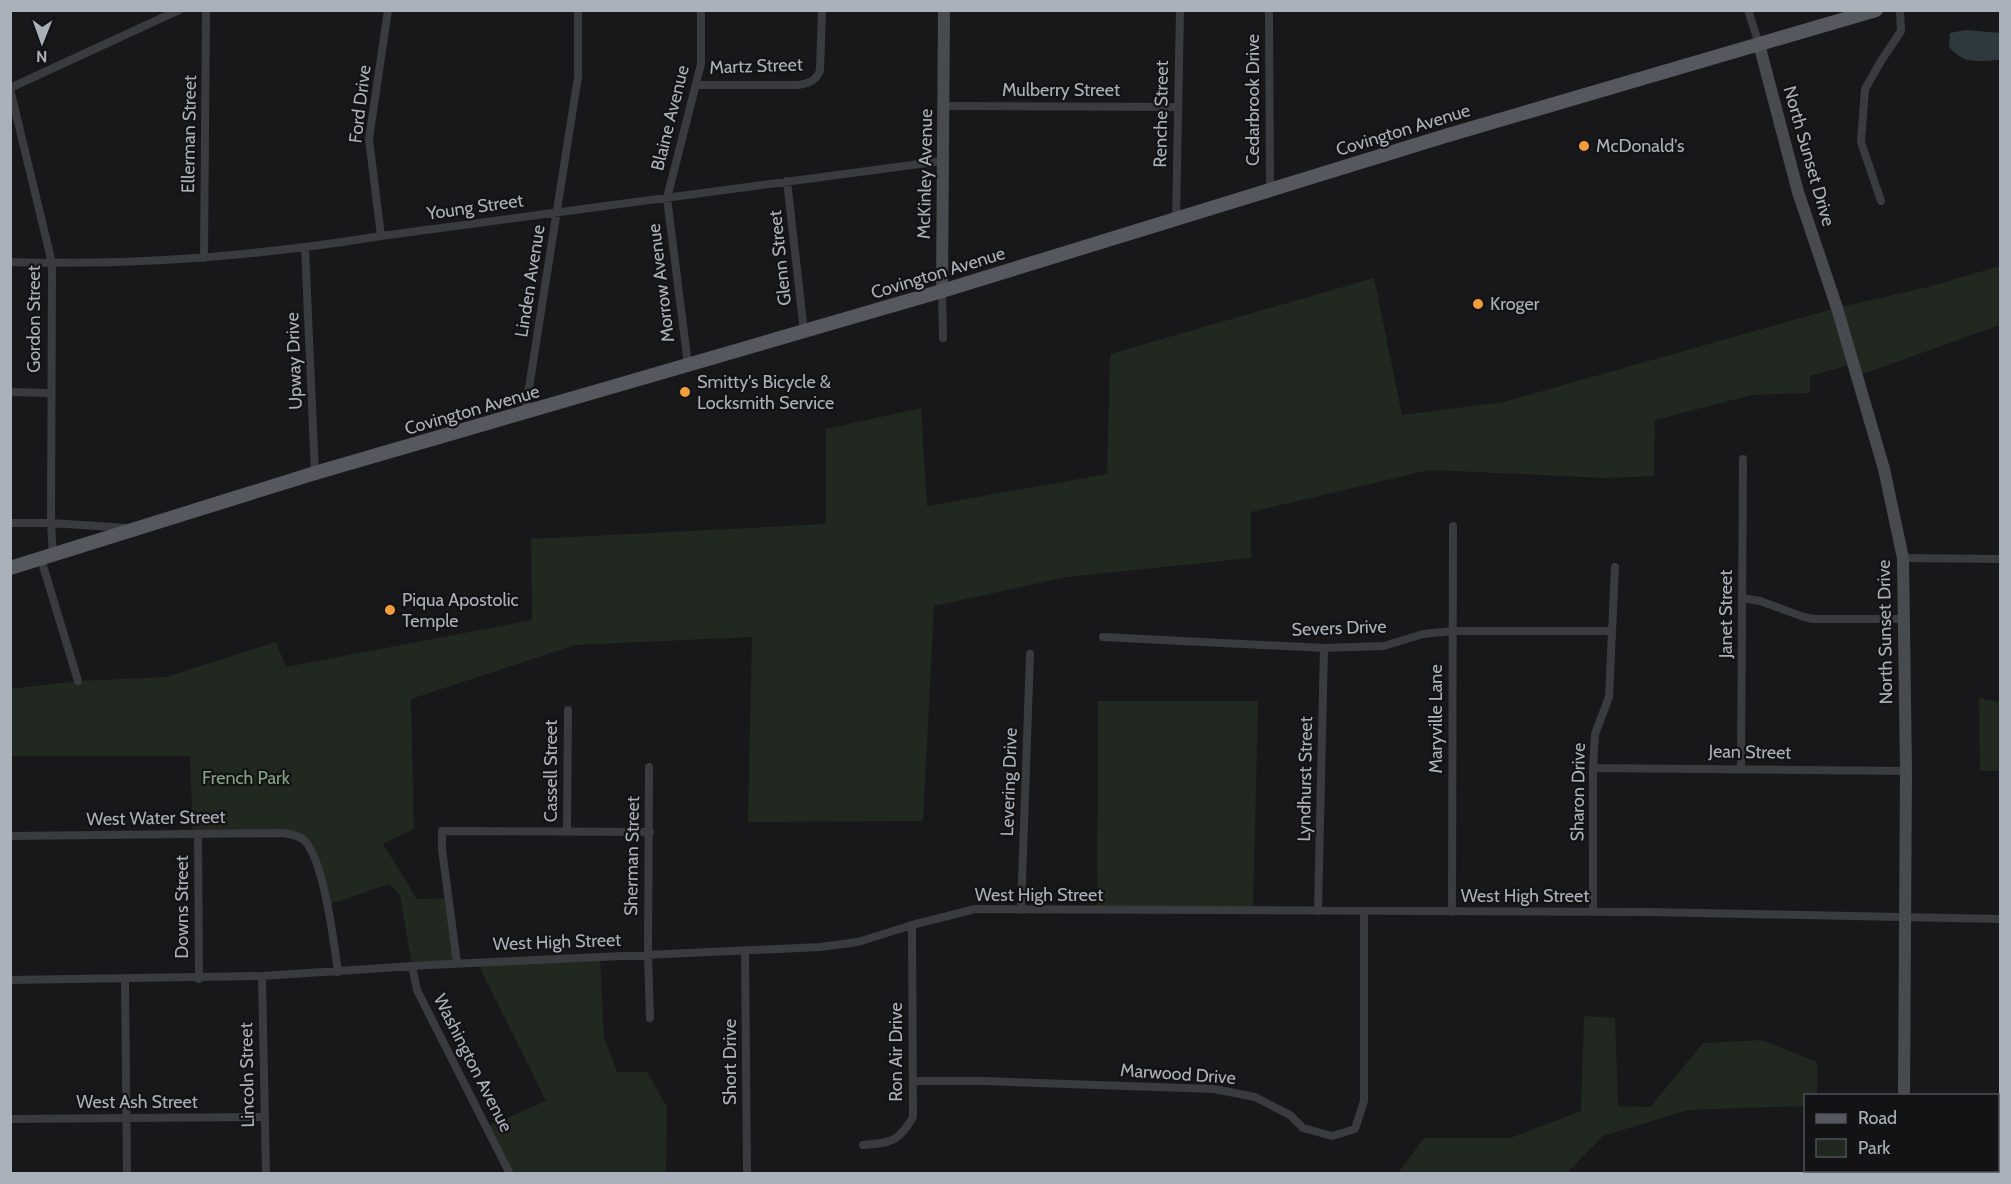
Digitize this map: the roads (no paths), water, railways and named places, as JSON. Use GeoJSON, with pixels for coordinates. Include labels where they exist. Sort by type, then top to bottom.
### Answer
{"type":"FeatureCollection","features":[{"type":"Feature","properties":{"kind":"main road","name":"McKinley Avenue"},"geometry":{"type":"LineString","coordinates":[[942,291],[944,10]]}},
{"type":"Feature","properties":{"kind":"main road","name":"Covington Avenue"},"geometry":{"type":"LineString","coordinates":[[10,568],[315,473],[804,332],[1176,219],[1270,188],[1876,10]]}},
{"type":"Feature","properties":{"kind":"main road","name":"North Sunset Drive"},"geometry":{"type":"LineString","coordinates":[[1759,44],[1798,192],[1884,469],[1903,558],[1906,771],[1904,1094]]}},
{"type":"Feature","properties":{"kind":"street"},"geometry":{"type":"LineString","coordinates":[[151,10],[155,21]]}},
{"type":"Feature","properties":{"kind":"street"},"geometry":{"type":"LineString","coordinates":[[10,88],[179,10]]}},
{"type":"Feature","properties":{"kind":"street","name":"Ellerman Street"},"geometry":{"type":"LineString","coordinates":[[204,258],[206,10]]}},
{"type":"Feature","properties":{"kind":"street","name":"Ford Drive"},"geometry":{"type":"LineString","coordinates":[[381,236],[369,139],[388,10]]}},
{"type":"Feature","properties":{"kind":"street","name":"Linden Avenue"},"geometry":{"type":"LineString","coordinates":[[525,413],[578,77],[578,10]]}},
{"type":"Feature","properties":{"kind":"street","name":"Blaine Avenue"},"geometry":{"type":"LineString","coordinates":[[667,198],[701,64],[701,10]]}},
{"type":"Feature","properties":{"kind":"street","name":"Martz Street"},"geometry":{"type":"LineString","coordinates":[[697,85],[798,85],[816,79],[822,60],[822,10]]}},
{"type":"Feature","properties":{"kind":"street","name":"Renche Street"},"geometry":{"type":"LineString","coordinates":[[1176,219],[1180,10]]}},
{"type":"Feature","properties":{"kind":"street","name":"Cedarbrook Drive"},"geometry":{"type":"LineString","coordinates":[[1269,10],[1270,188]]}},
{"type":"Feature","properties":{"kind":"street"},"geometry":{"type":"LineString","coordinates":[[1748,10],[1759,44]]}},
{"type":"Feature","properties":{"kind":"street"},"geometry":{"type":"LineString","coordinates":[[1881,201],[1861,142],[1865,89],[1901,31],[1900,10]]}},
{"type":"Feature","properties":{"kind":"street","name":"Gordon Street"},"geometry":{"type":"LineString","coordinates":[[10,88],[52,263],[51,523],[47,556],[78,681]]}},
{"type":"Feature","properties":{"kind":"street","name":"Mulberry Street"},"geometry":{"type":"LineString","coordinates":[[943,106],[1178,107]]}},
{"type":"Feature","properties":{"kind":"street","name":"Young Street"},"geometry":{"type":"LineString","coordinates":[[10,262],[52,263],[204,258],[305,248],[942,161]]}},
{"type":"Feature","properties":{"kind":"street","name":"Glenn Street"},"geometry":{"type":"LineString","coordinates":[[788,181],[804,332]]}},
{"type":"Feature","properties":{"kind":"street","name":"Morrow Avenue"},"geometry":{"type":"LineString","coordinates":[[667,198],[688,365]]}},
{"type":"Feature","properties":{"kind":"street","name":"Upway Drive"},"geometry":{"type":"LineString","coordinates":[[305,248],[315,473]]}},
{"type":"Feature","properties":{"kind":"street","name":"McKinley Avenue"},"geometry":{"type":"LineString","coordinates":[[942,291],[943,338]]}},
{"type":"Feature","properties":{"kind":"street"},"geometry":{"type":"LineString","coordinates":[[10,392],[51,393]]}},
{"type":"Feature","properties":{"kind":"street","name":"Janet Street"},"geometry":{"type":"LineString","coordinates":[[1741,769],[1743,459]]}},
{"type":"Feature","properties":{"kind":"street"},"geometry":{"type":"LineString","coordinates":[[10,523],[133,528]]}},
{"type":"Feature","properties":{"kind":"street","name":"Maryville Lane"},"geometry":{"type":"LineString","coordinates":[[1452,912],[1453,526]]}},
{"type":"Feature","properties":{"kind":"street"},"geometry":{"type":"LineString","coordinates":[[1903,558],[2001,559]]}},
{"type":"Feature","properties":{"kind":"street","name":"Sharon Drive"},"geometry":{"type":"LineString","coordinates":[[1593,912],[1595,734],[1609,698],[1615,567]]}},
{"type":"Feature","properties":{"kind":"street"},"geometry":{"type":"LineString","coordinates":[[1742,598],[1760,601],[1813,619],[1904,619]]}},
{"type":"Feature","properties":{"kind":"street","name":"Severs Drive"},"geometry":{"type":"LineString","coordinates":[[1103,637],[1324,648],[1384,646],[1423,634],[1453,631],[1611,631]]}},
{"type":"Feature","properties":{"kind":"street","name":"Lyndhurst Street"},"geometry":{"type":"LineString","coordinates":[[1318,911],[1324,648]]}},
{"type":"Feature","properties":{"kind":"street","name":"Levering Drive"},"geometry":{"type":"LineString","coordinates":[[1021,910],[1030,654]]}},
{"type":"Feature","properties":{"kind":"street","name":"Cassell Street"},"geometry":{"type":"LineString","coordinates":[[567,832],[568,710]]}},
{"type":"Feature","properties":{"kind":"street","name":"Sherman Street"},"geometry":{"type":"LineString","coordinates":[[649,767],[650,1018]]}},
{"type":"Feature","properties":{"kind":"street","name":"Jean Street"},"geometry":{"type":"LineString","coordinates":[[1593,768],[1906,771]]}},
{"type":"Feature","properties":{"kind":"street"},"geometry":{"type":"LineString","coordinates":[[457,963],[442,849],[442,831],[650,832]]}},
{"type":"Feature","properties":{"kind":"street","name":"West Water Street"},"geometry":{"type":"LineString","coordinates":[[10,836],[282,833],[300,837],[312,853],[328,905],[338,972]]}},
{"type":"Feature","properties":{"kind":"street","name":"Downs Street"},"geometry":{"type":"LineString","coordinates":[[198,835],[199,979]]}},
{"type":"Feature","properties":{"kind":"street","name":"West High Street"},"geometry":{"type":"LineString","coordinates":[[10,980],[199,979],[457,963],[820,947],[858,942],[975,909],[1593,912],[2001,919]]}},
{"type":"Feature","properties":{"kind":"street","name":"Marwood Drive"},"geometry":{"type":"LineString","coordinates":[[914,1081],[983,1081],[1214,1089],[1255,1097],[1290,1115],[1303,1128],[1332,1136],[1355,1129],[1364,1101],[1364,912]]}},
{"type":"Feature","properties":{"kind":"street","name":"Ron Air Drive"},"geometry":{"type":"LineString","coordinates":[[863,1145],[888,1143],[904,1134],[913,1117],[912,925]]}},
{"type":"Feature","properties":{"kind":"street","name":"Short Drive"},"geometry":{"type":"LineString","coordinates":[[746,951],[747,1173]]}},
{"type":"Feature","properties":{"kind":"street","name":"Washington Avenue"},"geometry":{"type":"LineString","coordinates":[[412,966],[417,990],[510,1173]]}},
{"type":"Feature","properties":{"kind":"street","name":"Lincoln Street"},"geometry":{"type":"LineString","coordinates":[[262,976],[266,1173]]}},
{"type":"Feature","properties":{"kind":"street"},"geometry":{"type":"LineString","coordinates":[[125,979],[127,1173]]}},
{"type":"Feature","properties":{"kind":"street","name":"West Ash Street"},"geometry":{"type":"LineString","coordinates":[[10,1119],[265,1117]]}},
{"type":"Feature","properties":{"kind":"place","name":"McDonald's"},"geometry":{"type":"Point","coordinates":[1584,146]}},
{"type":"Feature","properties":{"kind":"place","name":"Kroger"},"geometry":{"type":"Point","coordinates":[1478,304]}},
{"type":"Feature","properties":{"kind":"place","name":"Smitty's Bicycle & Locksmith Service"},"geometry":{"type":"Point","coordinates":[685,392]}},
{"type":"Feature","properties":{"kind":"place","name":"Piqua Apostolic Temple"},"geometry":{"type":"Point","coordinates":[390,610]}},
{"type":"Feature","properties":{"kind":"park label","name":"French Park"},"geometry":{"type":"Point","coordinates":[246,778]}}]}
